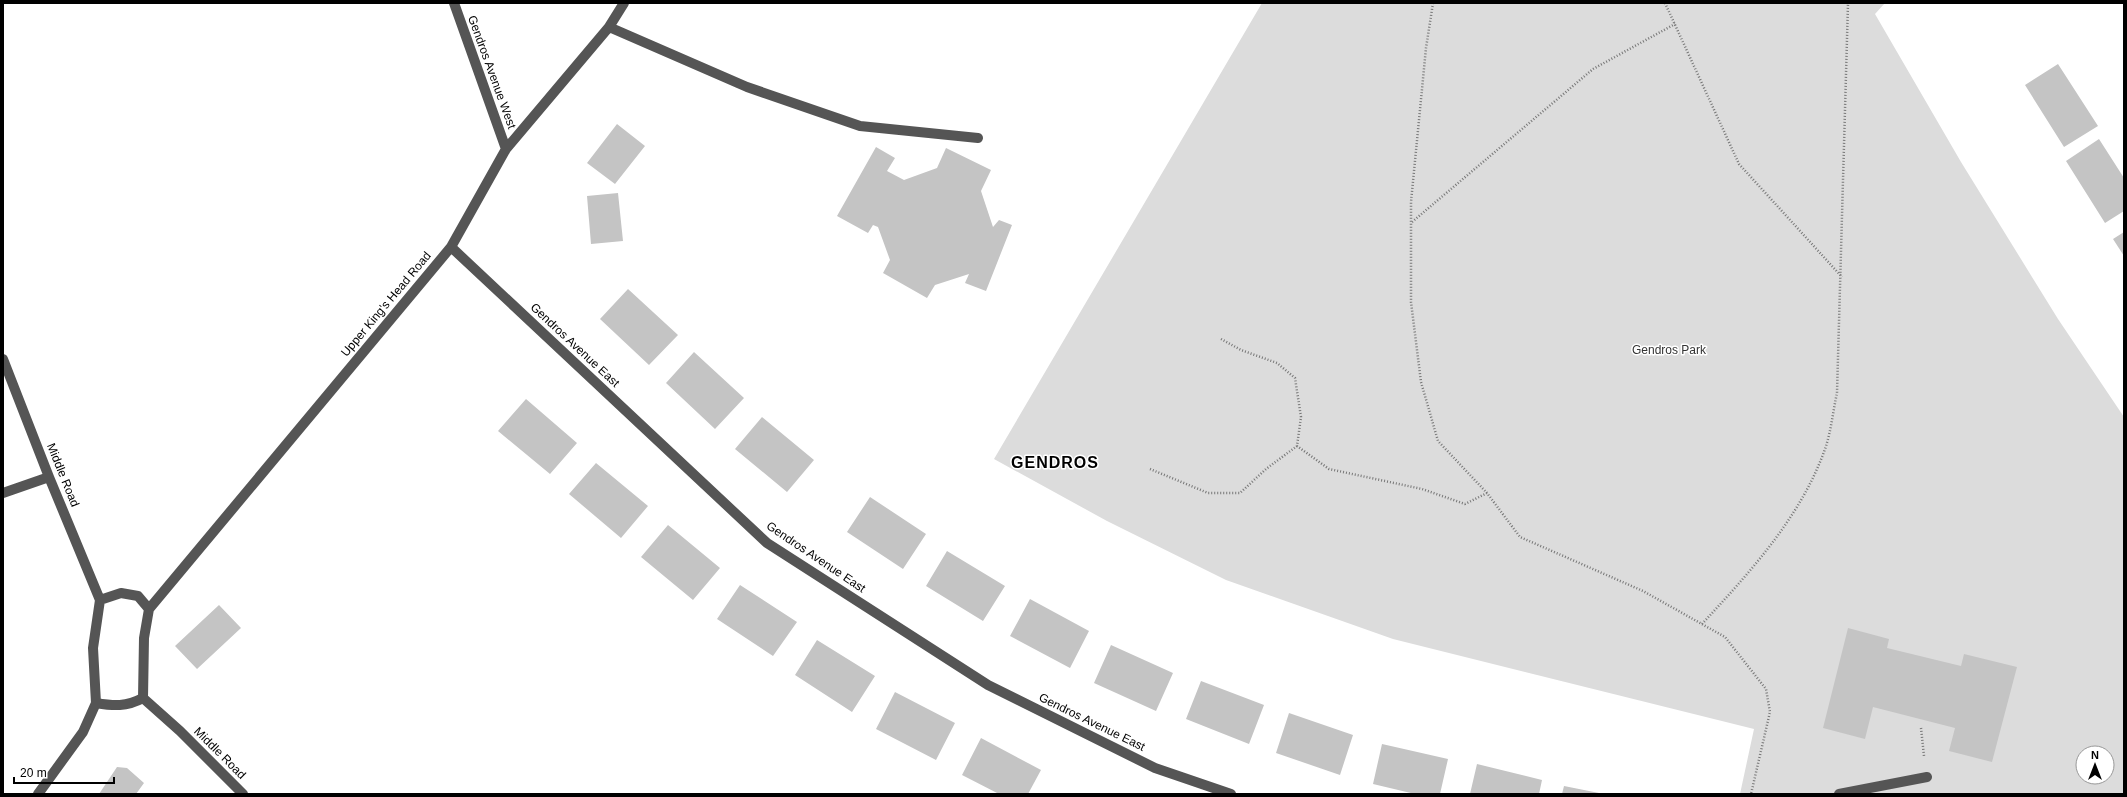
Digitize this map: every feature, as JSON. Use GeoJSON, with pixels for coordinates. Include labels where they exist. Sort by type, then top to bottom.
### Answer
{"type":"FeatureCollection","features":[{"type":"Feature","properties":{"kind":"street","name":"Gendros Avenue West"},"geometry":{"type":"LineString","coordinates":[[454,3],[506,150]]}},
{"type":"Feature","properties":{"kind":"street","name":"Upper King's Head Road"},"geometry":{"type":"LineString","coordinates":[[149,608],[451,247],[506,150],[609,28],[624,3]]}},
{"type":"Feature","properties":{"kind":"street"},"geometry":{"type":"LineString","coordinates":[[609,28],[747,86],[860,126],[978,138]]}},
{"type":"Feature","properties":{"kind":"street","name":"Gendros Avenue East"},"geometry":{"type":"LineString","coordinates":[[451,247],[767,543],[988,685],[1155,768],[1231,794]]}},
{"type":"Feature","properties":{"kind":"street","name":"Middle Road"},"geometry":{"type":"LineString","coordinates":[[3,359],[49,477],[100,600]]}},
{"type":"Feature","properties":{"kind":"street"},"geometry":{"type":"LineString","coordinates":[[3,493],[49,477]]}},
{"type":"Feature","properties":{"kind":"street"},"geometry":{"type":"LineString","coordinates":[[38,794],[83,732],[96,703],[93,648],[100,600],[121,594],[138,596],[149,608],[144,638],[142,698],[129,705],[115,707],[96,703]]}},
{"type":"Feature","properties":{"kind":"street","name":"Middle Road"},"geometry":{"type":"LineString","coordinates":[[142,698],[180,730],[243,794]]}},
{"type":"Feature","properties":{"kind":"street"},"geometry":{"type":"LineString","coordinates":[[1839,794],[1927,777]]}},
{"type":"Feature","properties":{"kind":"path"},"geometry":{"type":"LineString","coordinates":[[1433,3],[1426,48],[1411,202],[1411,302],[1421,382],[1438,441],[1487,493],[1520,537],[1643,591],[1725,638],[1766,689],[1770,712],[1751,794]]}},
{"type":"Feature","properties":{"kind":"path"},"geometry":{"type":"LineString","coordinates":[[1665,3],[1739,164],[1842,277]]}},
{"type":"Feature","properties":{"kind":"path"},"geometry":{"type":"LineString","coordinates":[[1702,624],[1751,571],[1801,502],[1825,449],[1838,393],[1848,3]]}},
{"type":"Feature","properties":{"kind":"path"},"geometry":{"type":"LineString","coordinates":[[1411,222],[1593,69],[1675,24]]}},
{"type":"Feature","properties":{"kind":"path"},"geometry":{"type":"LineString","coordinates":[[1150,469],[1208,493],[1240,493],[1266,469],[1297,446],[1301,417],[1295,378],[1277,363],[1241,350],[1221,339]]}},
{"type":"Feature","properties":{"kind":"path"},"geometry":{"type":"LineString","coordinates":[[1297,446],[1329,469],[1422,489],[1464,504],[1487,493]]}},
{"type":"Feature","properties":{"kind":"green space","name":"Gendros Park"},"geometry":{"type":"Polygon","coordinates":[[[1262,3],[1885,3],[1875,14],[1961,162],[2058,319],[2124,417],[2124,794],[1740,794],[1754,729],[1393,639],[1226,580],[1107,521],[994,459],[1262,3]]]}},
{"type":"Feature","properties":{"kind":"building"},"geometry":{"type":"Polygon","coordinates":[[[2058,64],[2098,126],[2064,147],[2025,85],[2058,64]]]}},
{"type":"Feature","properties":{"kind":"building"},"geometry":{"type":"Polygon","coordinates":[[[617,124],[645,146],[615,184],[587,163],[617,124]]]}},
{"type":"Feature","properties":{"kind":"building"},"geometry":{"type":"Polygon","coordinates":[[[2099,139],[2124,178],[2124,211],[2105,223],[2066,161],[2099,139]]]}},
{"type":"Feature","properties":{"kind":"building"},"geometry":{"type":"Polygon","coordinates":[[[876,147],[895,158],[887,171],[904,180],[937,168],[946,148],[991,170],[981,191],[993,227],[999,220],[1012,225],[986,291],[965,283],[969,274],[935,285],[927,298],[883,273],[890,260],[878,227],[873,225],[868,233],[837,216],[876,147]]]}},
{"type":"Feature","properties":{"kind":"building"},"geometry":{"type":"Polygon","coordinates":[[[618,193],[623,241],[591,244],[587,196],[618,193]]]}},
{"type":"Feature","properties":{"kind":"building"},"geometry":{"type":"Polygon","coordinates":[[[2124,232],[2124,256],[2113,239],[2124,232]]]}},
{"type":"Feature","properties":{"kind":"building"},"geometry":{"type":"Polygon","coordinates":[[[628,289],[678,335],[649,365],[600,319],[628,289]]]}},
{"type":"Feature","properties":{"kind":"building"},"geometry":{"type":"Polygon","coordinates":[[[694,352],[744,398],[715,429],[666,383],[694,352]]]}},
{"type":"Feature","properties":{"kind":"building"},"geometry":{"type":"Polygon","coordinates":[[[526,399],[577,443],[550,474],[498,431],[526,399]]]}},
{"type":"Feature","properties":{"kind":"building"},"geometry":{"type":"Polygon","coordinates":[[[762,417],[814,460],[787,492],[735,449],[762,417]]]}},
{"type":"Feature","properties":{"kind":"building"},"geometry":{"type":"Polygon","coordinates":[[[596,463],[648,506],[621,538],[569,494],[596,463]]]}},
{"type":"Feature","properties":{"kind":"building"},"geometry":{"type":"Polygon","coordinates":[[[870,497],[926,534],[903,569],[847,532],[870,497]]]}},
{"type":"Feature","properties":{"kind":"building"},"geometry":{"type":"Polygon","coordinates":[[[668,525],[720,568],[693,600],[641,557],[668,525]]]}},
{"type":"Feature","properties":{"kind":"building"},"geometry":{"type":"Polygon","coordinates":[[[947,551],[1005,586],[983,621],[926,586],[947,551]]]}},
{"type":"Feature","properties":{"kind":"building"},"geometry":{"type":"Polygon","coordinates":[[[740,585],[797,622],[773,656],[717,619],[740,585]]]}},
{"type":"Feature","properties":{"kind":"building"},"geometry":{"type":"Polygon","coordinates":[[[1030,599],[1089,631],[1070,668],[1010,636],[1030,599]]]}},
{"type":"Feature","properties":{"kind":"building"},"geometry":{"type":"Polygon","coordinates":[[[219,605],[241,628],[197,669],[175,646],[219,605]]]}},
{"type":"Feature","properties":{"kind":"building"},"geometry":{"type":"Polygon","coordinates":[[[1848,628],[1889,639],[1887,648],[1961,666],[1964,654],[2017,667],[1992,762],[1949,751],[1955,728],[1873,707],[1865,739],[1823,728],[1848,628]]]}},
{"type":"Feature","properties":{"kind":"building"},"geometry":{"type":"Polygon","coordinates":[[[817,640],[875,676],[852,712],[795,675],[817,640]]]}},
{"type":"Feature","properties":{"kind":"building"},"geometry":{"type":"Polygon","coordinates":[[[1111,645],[1173,673],[1156,711],[1094,683],[1111,645]]]}},
{"type":"Feature","properties":{"kind":"building"},"geometry":{"type":"Polygon","coordinates":[[[1201,681],[1264,705],[1249,744],[1186,719],[1201,681]]]}},
{"type":"Feature","properties":{"kind":"building"},"geometry":{"type":"Polygon","coordinates":[[[895,692],[955,723],[936,760],[876,729],[895,692]]]}},
{"type":"Feature","properties":{"kind":"building"},"geometry":{"type":"Polygon","coordinates":[[[1289,713],[1353,735],[1340,775],[1276,753],[1289,713]]]}},
{"type":"Feature","properties":{"kind":"building"},"geometry":{"type":"Polygon","coordinates":[[[981,738],[1041,770],[1028,794],[999,794],[962,775],[981,738]]]}},
{"type":"Feature","properties":{"kind":"building"},"geometry":{"type":"Polygon","coordinates":[[[1382,744],[1448,759],[1440,794],[1415,794],[1373,784],[1382,744]]]}},
{"type":"Feature","properties":{"kind":"building"},"geometry":{"type":"Polygon","coordinates":[[[1477,764],[1542,780],[1539,794],[1470,794],[1477,764]]]}},
{"type":"Feature","properties":{"kind":"building"},"geometry":{"type":"Polygon","coordinates":[[[117,767],[127,768],[144,783],[136,794],[99,794],[117,767]]]}},
{"type":"Feature","properties":{"kind":"building"},"geometry":{"type":"Polygon","coordinates":[[[1564,786],[1599,793],[1599,794],[1562,794],[1564,786]]]}},
{"type":"Feature","properties":{"kind":"district","name":"GENDROS"},"geometry":{"type":"Point","coordinates":[1055,462]}}]}
